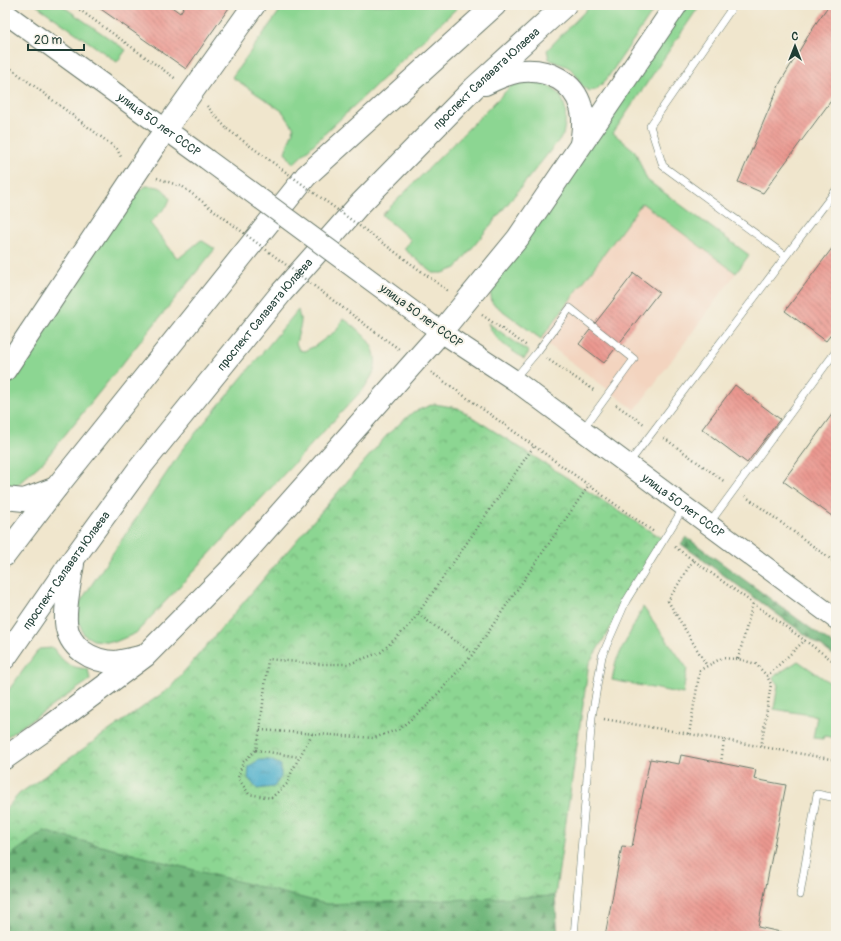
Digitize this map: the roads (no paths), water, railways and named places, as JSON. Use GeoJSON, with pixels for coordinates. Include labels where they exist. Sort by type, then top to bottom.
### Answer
{"type":"FeatureCollection","features":[{"type":"Feature","properties":{"kind":"main road"},"geometry":{"type":"LineString","coordinates":[[5,370],[166,130],[254,5]]}},
{"type":"Feature","properties":{"kind":"main road"},"geometry":{"type":"LineString","coordinates":[[5,556],[56,488],[306,176],[495,5]]}},
{"type":"Feature","properties":{"kind":"main road","name":"проспект Салавата Юлаева"},"geometry":{"type":"LineString","coordinates":[[5,658],[74,558],[138,470],[282,292],[359,205],[474,88],[564,5]]}},
{"type":"Feature","properties":{"kind":"main road"},"geometry":{"type":"LineString","coordinates":[[5,758],[145,656],[230,570],[414,360],[441,332],[518,238],[676,5]]}},
{"type":"Feature","properties":{"kind":"main road","name":"улица 50 лет СССР"},"geometry":{"type":"LineString","coordinates":[[5,13],[441,332],[514,380],[836,618]]}},
{"type":"Feature","properties":{"kind":"main road"},"geometry":{"type":"LineString","coordinates":[[474,88],[504,75],[522,71],[537,71],[552,75],[566,82],[577,96],[582,108],[584,124],[581,144]]}},
{"type":"Feature","properties":{"kind":"main road"},"geometry":{"type":"LineString","coordinates":[[5,498],[24,500],[56,488]]}},
{"type":"Feature","properties":{"kind":"main road"},"geometry":{"type":"LineString","coordinates":[[74,558],[66,607],[66,623],[69,636],[76,646],[85,654],[104,661],[126,661],[145,656]]}},
{"type":"Feature","properties":{"kind":"lane"},"geometry":{"type":"LineString","coordinates":[[734,5],[650,126],[663,166],[786,256]]}},
{"type":"Feature","properties":{"kind":"lane"},"geometry":{"type":"LineString","coordinates":[[628,465],[836,190]]}},
{"type":"Feature","properties":{"kind":"lane"},"geometry":{"type":"LineString","coordinates":[[514,380],[570,308],[634,359],[581,431]]}},
{"type":"Feature","properties":{"kind":"lane"},"geometry":{"type":"LineString","coordinates":[[709,524],[836,351]]}},
{"type":"Feature","properties":{"kind":"lane"},"geometry":{"type":"LineString","coordinates":[[574,936],[592,717],[602,656],[626,601],[684,506]]}},
{"type":"Feature","properties":{"kind":"lane"},"geometry":{"type":"LineString","coordinates":[[800,895],[817,794],[836,798]]}},
{"type":"Feature","properties":{"kind":"water"},"geometry":{"type":"Polygon","coordinates":[[[259,760],[270,760],[281,765],[281,777],[274,787],[257,789],[248,778],[249,766],[259,760]]]}}]}
